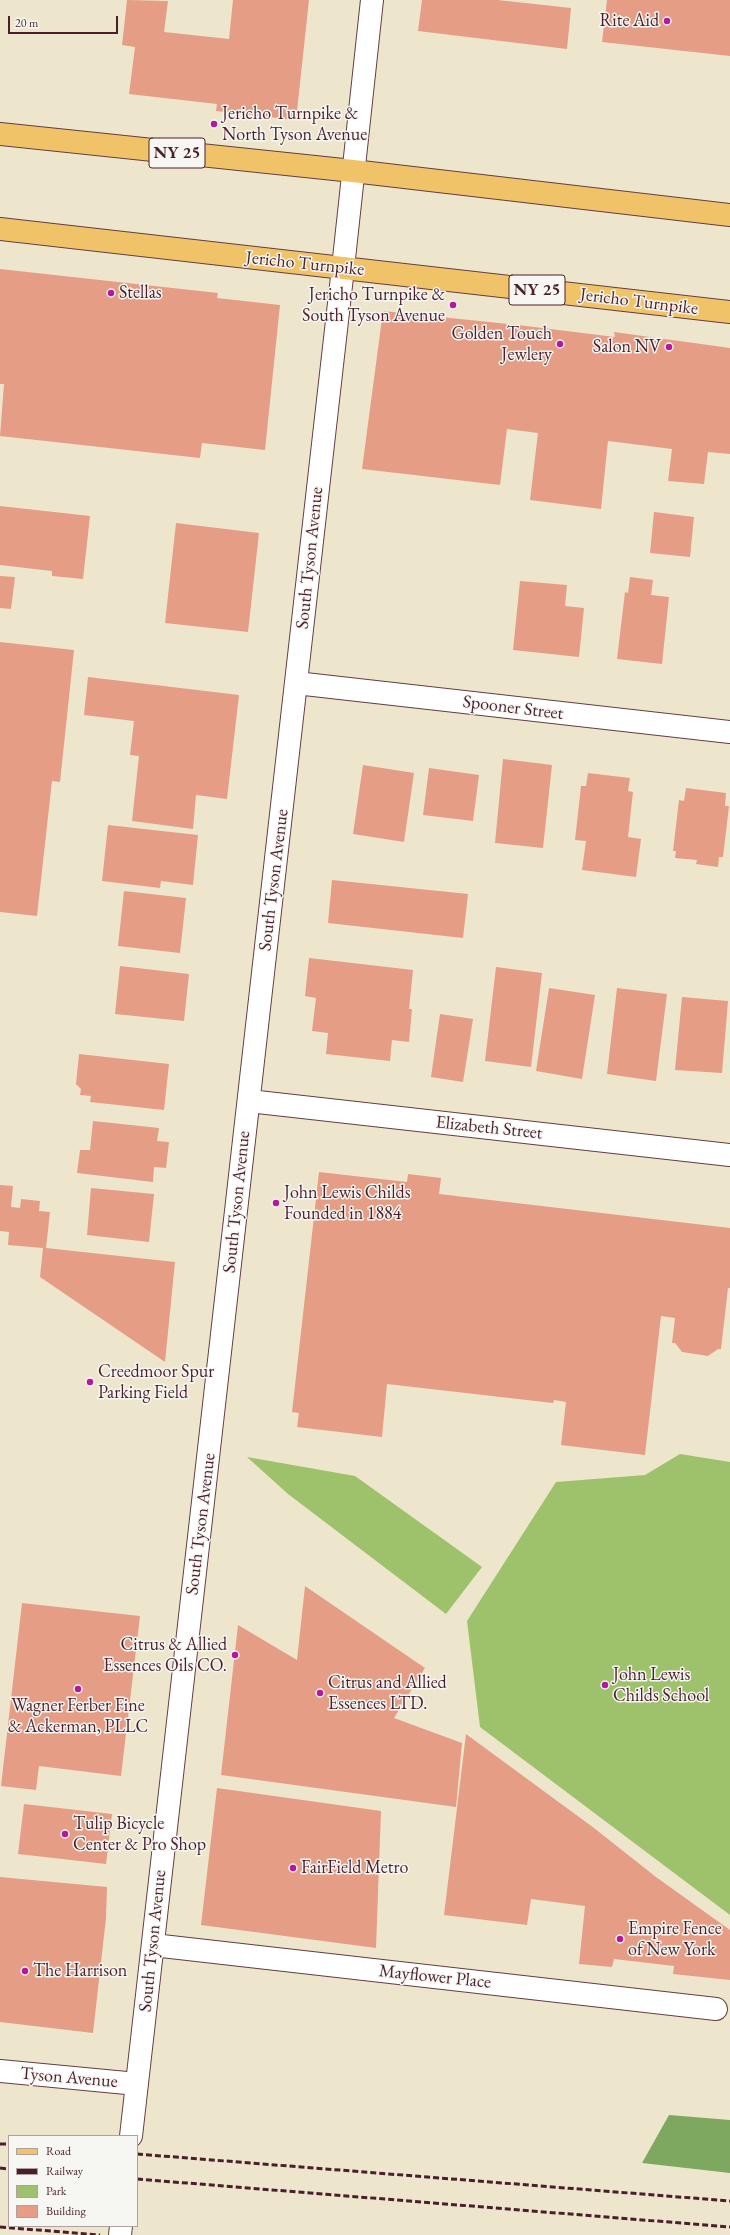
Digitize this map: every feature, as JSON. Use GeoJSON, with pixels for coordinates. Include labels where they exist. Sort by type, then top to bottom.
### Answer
{"type":"FeatureCollection","features":[{"type":"Feature","properties":{"kind":"main road","name":"NY 25"},"geometry":{"type":"LineString","coordinates":[[0,134],[354,171],[730,215]]}},
{"type":"Feature","properties":{"kind":"main road","name":"Jericho Turnpike"},"geometry":{"type":"LineString","coordinates":[[0,228],[730,312]]}},
{"type":"Feature","properties":{"kind":"street","name":"South Tyson Avenue"},"geometry":{"type":"LineString","coordinates":[[131,2135],[354,171],[372,0]]}},
{"type":"Feature","properties":{"kind":"street","name":"Spooner Street"},"geometry":{"type":"LineString","coordinates":[[296,683],[730,732]]}},
{"type":"Feature","properties":{"kind":"street","name":"Elizabeth Street"},"geometry":{"type":"LineString","coordinates":[[248,1101],[730,1154]]}},
{"type":"Feature","properties":{"kind":"street","name":"Mayflower Place"},"geometry":{"type":"LineString","coordinates":[[153,1945],[716,2008]]}},
{"type":"Feature","properties":{"kind":"street","name":"Tyson Avenue"},"geometry":{"type":"LineString","coordinates":[[0,2071],[137,2084]]}},
{"type":"Feature","properties":{"kind":"green space"},"geometry":{"type":"Polygon","coordinates":[[[680,1454],[730,1462],[730,1915],[480,1727],[467,1621],[556,1482],[645,1475],[680,1454]]]}},
{"type":"Feature","properties":{"kind":"green space"},"geometry":{"type":"Polygon","coordinates":[[[247,1457],[355,1476],[482,1567],[446,1614],[288,1494],[247,1457]]]}},
{"type":"Feature","properties":{"kind":"green space"},"geometry":{"type":"Polygon","coordinates":[[[669,2115],[730,2120],[730,2173],[642,2163],[669,2115]]]}},
{"type":"Feature","properties":{"kind":"building"},"geometry":{"type":"Polygon","coordinates":[[[127,0],[168,1],[164,32],[229,39],[233,0],[309,0],[296,120],[216,111],[217,104],[129,94],[135,47],[122,45],[127,0]]]}},
{"type":"Feature","properties":{"kind":"building"},"geometry":{"type":"Polygon","coordinates":[[[422,0],[498,0],[571,8],[567,49],[418,31],[422,0]]]}},
{"type":"Feature","properties":{"kind":"building","name":"Rite Aid"},"geometry":{"type":"Polygon","coordinates":[[[607,0],[730,0],[730,56],[602,42],[607,0]]]}},
{"type":"Feature","properties":{"kind":"building"},"geometry":{"type":"Polygon","coordinates":[[[0,269],[218,293],[217,298],[280,305],[265,450],[202,443],[200,458],[0,436],[4,384],[0,384],[0,269]]]}},
{"type":"Feature","properties":{"kind":"building"},"geometry":{"type":"Polygon","coordinates":[[[383,311],[615,337],[614,332],[730,348],[730,454],[708,452],[704,484],[668,481],[672,449],[608,441],[601,509],[530,500],[538,433],[507,429],[500,485],[362,469],[383,311]]]}},
{"type":"Feature","properties":{"kind":"building"},"geometry":{"type":"Polygon","coordinates":[[[0,506],[90,516],[83,579],[52,576],[52,571],[0,565],[0,506]]]}},
{"type":"Feature","properties":{"kind":"building"},"geometry":{"type":"Polygon","coordinates":[[[654,512],[694,517],[690,557],[650,553],[654,512]]]}},
{"type":"Feature","properties":{"kind":"building"},"geometry":{"type":"Polygon","coordinates":[[[176,523],[259,533],[248,632],[165,623],[176,523]]]}},
{"type":"Feature","properties":{"kind":"building"},"geometry":{"type":"Polygon","coordinates":[[[0,576],[15,577],[11,609],[0,608],[0,576]]]}},
{"type":"Feature","properties":{"kind":"building"},"geometry":{"type":"Polygon","coordinates":[[[630,577],[653,580],[651,595],[669,597],[662,664],[617,659],[625,592],[628,593],[630,577]]]}},
{"type":"Feature","properties":{"kind":"building"},"geometry":{"type":"Polygon","coordinates":[[[520,581],[567,585],[565,606],[584,608],[579,657],[513,650],[520,581]]]}},
{"type":"Feature","properties":{"kind":"building"},"geometry":{"type":"Polygon","coordinates":[[[0,642],[74,650],[60,782],[52,781],[37,916],[0,912],[0,642]]]}},
{"type":"Feature","properties":{"kind":"building"},"geometry":{"type":"Polygon","coordinates":[[[88,677],[239,695],[227,799],[196,795],[193,829],[132,821],[139,756],[130,755],[134,721],[84,715],[88,677]]]}},
{"type":"Feature","properties":{"kind":"building"},"geometry":{"type":"Polygon","coordinates":[[[503,759],[552,765],[543,848],[495,843],[503,759]]]}},
{"type":"Feature","properties":{"kind":"building"},"geometry":{"type":"Polygon","coordinates":[[[363,765],[414,773],[404,842],[353,834],[363,765]]]}},
{"type":"Feature","properties":{"kind":"building"},"geometry":{"type":"Polygon","coordinates":[[[429,768],[479,775],[473,821],[423,815],[429,768]]]}},
{"type":"Feature","properties":{"kind":"building"},"geometry":{"type":"Polygon","coordinates":[[[588,773],[630,778],[628,791],[633,792],[628,837],[641,839],[636,877],[582,870],[586,841],[575,840],[581,786],[586,786],[588,773]]]}},
{"type":"Feature","properties":{"kind":"building"},"geometry":{"type":"Polygon","coordinates":[[[686,788],[726,793],[725,806],[729,806],[723,857],[719,857],[718,867],[696,864],[697,860],[675,858],[676,851],[673,851],[679,800],[684,801],[686,788]]]}},
{"type":"Feature","properties":{"kind":"building"},"geometry":{"type":"Polygon","coordinates":[[[108,825],[198,835],[193,885],[161,881],[160,888],[102,881],[108,825]]]}},
{"type":"Feature","properties":{"kind":"building"},"geometry":{"type":"Polygon","coordinates":[[[332,880],[468,894],[463,938],[328,923],[332,880]]]}},
{"type":"Feature","properties":{"kind":"building"},"geometry":{"type":"Polygon","coordinates":[[[124,891],[186,898],[180,953],[118,946],[124,891]]]}},
{"type":"Feature","properties":{"kind":"building"},"geometry":{"type":"Polygon","coordinates":[[[309,958],[413,970],[409,1009],[412,1009],[409,1042],[392,1040],[390,1061],[326,1054],[328,1033],[312,1031],[316,998],[305,996],[309,958]]]}},
{"type":"Feature","properties":{"kind":"building"},"geometry":{"type":"Polygon","coordinates":[[[120,966],[189,974],[184,1021],[115,1014],[120,966]]]}},
{"type":"Feature","properties":{"kind":"building"},"geometry":{"type":"Polygon","coordinates":[[[496,967],[542,973],[531,1067],[485,1061],[496,967]]]}},
{"type":"Feature","properties":{"kind":"building"},"geometry":{"type":"Polygon","coordinates":[[[549,988],[595,995],[582,1079],[536,1071],[549,988]]]}},
{"type":"Feature","properties":{"kind":"building"},"geometry":{"type":"Polygon","coordinates":[[[617,988],[667,994],[656,1081],[607,1074],[617,988]]]}},
{"type":"Feature","properties":{"kind":"building"},"geometry":{"type":"Polygon","coordinates":[[[682,997],[728,1001],[722,1073],[675,1070],[682,997]]]}},
{"type":"Feature","properties":{"kind":"building"},"geometry":{"type":"Polygon","coordinates":[[[440,1014],[473,1019],[463,1082],[431,1077],[440,1014]]]}},
{"type":"Feature","properties":{"kind":"building"},"geometry":{"type":"Polygon","coordinates":[[[79,1054],[169,1064],[164,1110],[90,1102],[91,1096],[80,1095],[81,1089],[76,1084],[79,1054]]]}},
{"type":"Feature","properties":{"kind":"building"},"geometry":{"type":"Polygon","coordinates":[[[93,1121],[159,1128],[157,1141],[169,1142],[166,1168],[154,1167],[153,1182],[77,1173],[80,1150],[90,1150],[93,1121]]]}},
{"type":"Feature","properties":{"kind":"building"},"geometry":{"type":"Polygon","coordinates":[[[319,1172],[407,1182],[408,1174],[441,1178],[439,1194],[730,1228],[730,1288],[728,1288],[721,1349],[718,1349],[708,1356],[682,1352],[675,1343],[672,1343],[675,1318],[661,1316],[645,1455],[561,1445],[566,1402],[554,1400],[553,1403],[387,1384],[382,1437],[297,1427],[299,1413],[292,1412],[319,1172]]]}},
{"type":"Feature","properties":{"kind":"building"},"geometry":{"type":"Polygon","coordinates":[[[0,1185],[13,1186],[11,1207],[20,1208],[21,1199],[40,1201],[39,1211],[50,1212],[46,1248],[175,1262],[165,1362],[40,1277],[43,1248],[8,1245],[9,1232],[0,1231],[0,1185]]]}},
{"type":"Feature","properties":{"kind":"building"},"geometry":{"type":"Polygon","coordinates":[[[91,1188],[154,1194],[149,1242],[87,1235],[91,1188]]]}},
{"type":"Feature","properties":{"kind":"building","name":"Citrus and Allied Essences LTD."},"geometry":{"type":"Polygon","coordinates":[[[305,1586],[425,1668],[394,1718],[462,1743],[456,1807],[221,1775],[238,1625],[297,1660],[305,1586]]]}},
{"type":"Feature","properties":{"kind":"building"},"geometry":{"type":"Polygon","coordinates":[[[22,1603],[140,1616],[121,1776],[39,1766],[36,1790],[1,1786],[22,1603]]]}},
{"type":"Feature","properties":{"kind":"building"},"geometry":{"type":"Polygon","coordinates":[[[466,1734],[594,1828],[656,1877],[730,1930],[730,1980],[673,1974],[674,1966],[614,1959],[612,1967],[579,1964],[585,1906],[531,1899],[527,1925],[444,1915],[466,1734]]]}},
{"type":"Feature","properties":{"kind":"building","name":"FairField Metro"},"geometry":{"type":"Polygon","coordinates":[[[217,1788],[381,1811],[376,1948],[201,1925],[217,1788]]]}},
{"type":"Feature","properties":{"kind":"building","name":"Tulip Bicycle Center & Pro Shop"},"geometry":{"type":"Polygon","coordinates":[[[24,1804],[112,1814],[106,1864],[18,1854],[24,1804]]]}},
{"type":"Feature","properties":{"kind":"building"},"geometry":{"type":"Polygon","coordinates":[[[0,1877],[107,1887],[106,1918],[93,2033],[0,2022],[0,1877]]]}},
{"type":"Feature","properties":{"kind":"railway"},"geometry":{"type":"LineString","coordinates":[[0,2144],[8,2144]]}},
{"type":"Feature","properties":{"kind":"railway"},"geometry":{"type":"LineString","coordinates":[[138,2154],[730,2201]]}},
{"type":"Feature","properties":{"kind":"railway"},"geometry":{"type":"LineString","coordinates":[[0,2168],[8,2169]]}},
{"type":"Feature","properties":{"kind":"railway"},"geometry":{"type":"LineString","coordinates":[[138,2179],[730,2227]]}},
{"type":"Feature","properties":{"kind":"railway"},"geometry":{"type":"LineString","coordinates":[[0,2227],[100,2235]]}},
{"type":"Feature","properties":{"kind":"place","name":"Rite Aid"},"geometry":{"type":"Point","coordinates":[667,21]}},
{"type":"Feature","properties":{"kind":"place","name":"Jericho Turnpike & North Tyson Avenue"},"geometry":{"type":"Point","coordinates":[214,124]}},
{"type":"Feature","properties":{"kind":"place","name":"Stellas"},"geometry":{"type":"Point","coordinates":[111,293]}},
{"type":"Feature","properties":{"kind":"place","name":"Jericho Turnpike & South Tyson Avenue"},"geometry":{"type":"Point","coordinates":[453,305]}},
{"type":"Feature","properties":{"kind":"place","name":"Golden Touch Jewlery"},"geometry":{"type":"Point","coordinates":[560,344]}},
{"type":"Feature","properties":{"kind":"place","name":"Salon NV"},"geometry":{"type":"Point","coordinates":[669,347]}},
{"type":"Feature","properties":{"kind":"place","name":"John Lewis Childs Founded in 1884"},"geometry":{"type":"Point","coordinates":[276,1203]}},
{"type":"Feature","properties":{"kind":"place","name":"Creedmoor Spur Parking Field"},"geometry":{"type":"Point","coordinates":[90,1382]}},
{"type":"Feature","properties":{"kind":"place","name":"Citrus & Allied Essences Oils CO."},"geometry":{"type":"Point","coordinates":[235,1655]}},
{"type":"Feature","properties":{"kind":"place","name":"John Lewis Childs School"},"geometry":{"type":"Point","coordinates":[605,1685]}},
{"type":"Feature","properties":{"kind":"place","name":"Wagner Ferber Fine & Ackerman, PLLC"},"geometry":{"type":"Point","coordinates":[78,1689]}},
{"type":"Feature","properties":{"kind":"place","name":"Citrus and Allied Essences LTD."},"geometry":{"type":"Point","coordinates":[320,1693]}},
{"type":"Feature","properties":{"kind":"place","name":"Tulip Bicycle Center & Pro Shop"},"geometry":{"type":"Point","coordinates":[65,1834]}},
{"type":"Feature","properties":{"kind":"place","name":"FairField Metro"},"geometry":{"type":"Point","coordinates":[293,1868]}},
{"type":"Feature","properties":{"kind":"place","name":"Empire Fence of New York"},"geometry":{"type":"Point","coordinates":[620,1939]}},
{"type":"Feature","properties":{"kind":"place","name":"The Harrison"},"geometry":{"type":"Point","coordinates":[25,1971]}}]}
